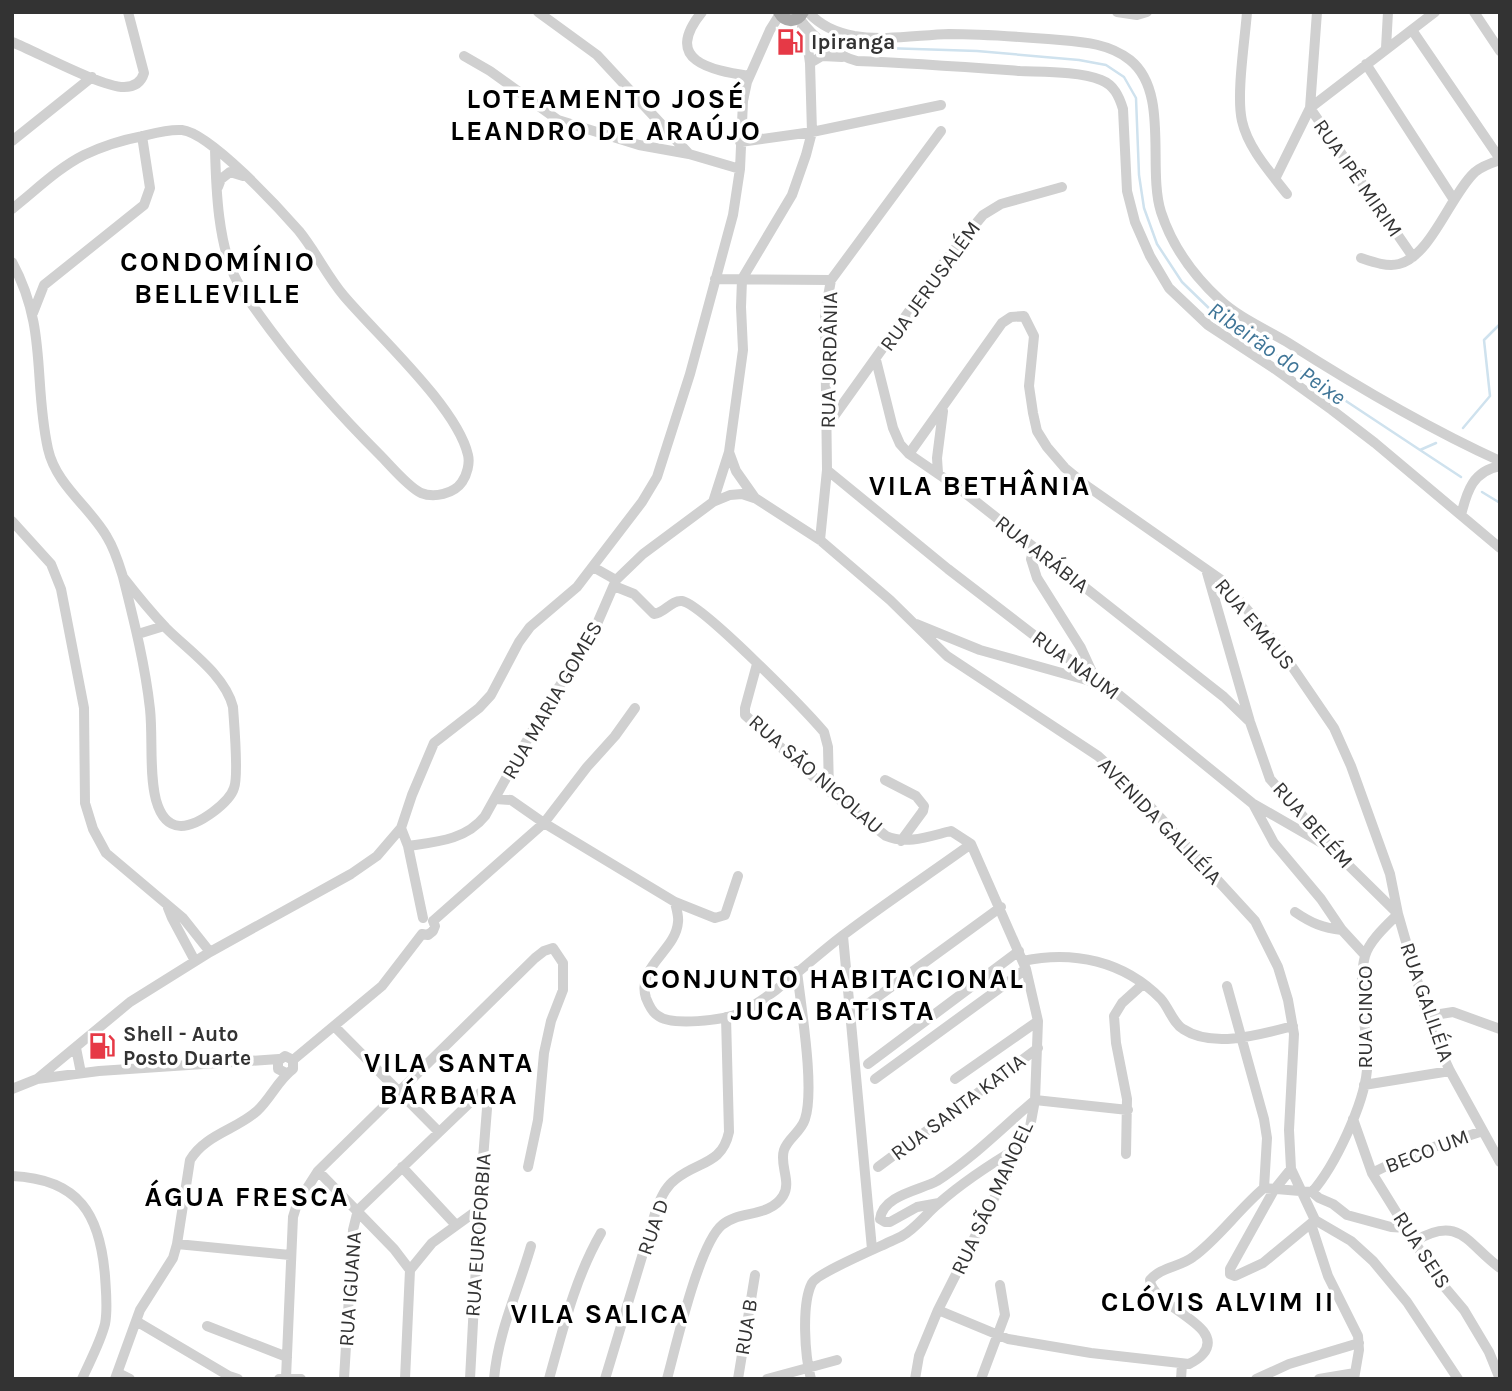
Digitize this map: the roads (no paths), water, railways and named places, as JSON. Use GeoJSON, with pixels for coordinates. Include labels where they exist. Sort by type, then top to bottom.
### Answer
{"type":"FeatureCollection","features":[{"type":"Feature","properties":{"kind":"main road"},"geometry":{"type":"LineString","coordinates":[[780,13],[788,20],[802,15]]}},
{"type":"Feature","properties":{"kind":"street"},"geometry":{"type":"LineString","coordinates":[[14,45],[121,87],[133,86],[142,79],[142,60],[128,12]]}},
{"type":"Feature","properties":{"kind":"street"},"geometry":{"type":"LineString","coordinates":[[702,12],[690,28],[688,37],[689,51],[696,61],[718,71],[749,76]]}},
{"type":"Feature","properties":{"kind":"street"},"geometry":{"type":"LineString","coordinates":[[1116,12],[1137,15],[1147,12]]}},
{"type":"Feature","properties":{"kind":"street"},"geometry":{"type":"LineString","coordinates":[[1247,12],[1241,95],[1242,120],[1247,135],[1287,194]]}},
{"type":"Feature","properties":{"kind":"street","name":"RUA IPÊ MIRIM"},"geometry":{"type":"LineString","coordinates":[[1318,12],[1310,108],[1413,257]]}},
{"type":"Feature","properties":{"kind":"street"},"geometry":{"type":"LineString","coordinates":[[1386,48],[1388,12]]}},
{"type":"Feature","properties":{"kind":"street"},"geometry":{"type":"LineString","coordinates":[[1275,179],[1310,108],[1435,12]]}},
{"type":"Feature","properties":{"kind":"street"},"geometry":{"type":"LineString","coordinates":[[1474,12],[1500,51]]}},
{"type":"Feature","properties":{"kind":"street"},"geometry":{"type":"LineString","coordinates":[[37,1079],[130,1002],[210,952],[351,874],[377,856],[401,828],[434,743],[491,695],[530,627],[577,587],[657,477],[690,374],[733,215],[740,169],[743,101],[749,76],[780,13]]}},
{"type":"Feature","properties":{"kind":"street"},"geometry":{"type":"LineString","coordinates":[[543,14],[597,55],[690,154]]}},
{"type":"Feature","properties":{"kind":"street"},"geometry":{"type":"LineString","coordinates":[[802,15],[809,31],[843,57]]}},
{"type":"Feature","properties":{"kind":"street"},"geometry":{"type":"LineString","coordinates":[[713,502],[729,452],[743,350],[743,279],[792,195],[812,132],[810,63],[802,15]]}},
{"type":"Feature","properties":{"kind":"street"},"geometry":{"type":"LineString","coordinates":[[802,15],[828,28],[857,37],[949,34],[1021,37],[1098,45],[1131,60],[1147,82],[1152,101],[1156,145],[1155,176],[1161,214],[1181,254],[1196,276],[1222,302],[1321,364],[1426,426],[1500,461]]}},
{"type":"Feature","properties":{"kind":"street"},"geometry":{"type":"LineString","coordinates":[[1361,258],[1378,263],[1398,264],[1413,257],[1431,237],[1454,200],[1477,171],[1500,159],[1412,30]]}},
{"type":"Feature","properties":{"kind":"street"},"geometry":{"type":"LineString","coordinates":[[464,56],[499,77],[558,120],[639,145],[690,154],[740,169]]}},
{"type":"Feature","properties":{"kind":"street"},"geometry":{"type":"LineString","coordinates":[[810,63],[822,56],[857,61],[1088,76],[1112,87],[1119,96],[1123,109],[1127,191],[1135,222],[1150,256],[1169,288],[1208,325],[1325,405],[1500,548]]}},
{"type":"Feature","properties":{"kind":"street"},"geometry":{"type":"LineString","coordinates":[[1366,64],[1454,200]]}},
{"type":"Feature","properties":{"kind":"street"},"geometry":{"type":"LineString","coordinates":[[12,141],[92,77]]}},
{"type":"Feature","properties":{"kind":"street"},"geometry":{"type":"LineString","coordinates":[[740,142],[812,132],[941,105]]}},
{"type":"Feature","properties":{"kind":"street"},"geometry":{"type":"LineString","coordinates":[[12,209],[82,156],[110,144],[164,131],[183,130],[199,135],[215,149],[247,177],[299,231],[322,261],[341,293],[400,357],[445,412],[468,454],[468,466],[462,482],[450,491],[438,495],[420,492],[337,411],[257,312],[237,281],[227,255],[217,187],[215,149]]}},
{"type":"Feature","properties":{"kind":"street","name":"RUA JORDÂNIA"},"geometry":{"type":"LineString","coordinates":[[820,540],[827,470],[825,313],[831,280],[941,131]]}},
{"type":"Feature","properties":{"kind":"street"},"geometry":{"type":"LineString","coordinates":[[33,314],[44,285],[144,205],[150,188],[142,136]]}},
{"type":"Feature","properties":{"kind":"street"},"geometry":{"type":"LineString","coordinates":[[217,187],[221,179],[230,172],[247,177]]}},
{"type":"Feature","properties":{"kind":"street","name":"RUA JERUSALÉM"},"geometry":{"type":"LineString","coordinates":[[827,426],[946,261],[983,215],[1001,204],[1062,187]]}},
{"type":"Feature","properties":{"kind":"street"},"geometry":{"type":"LineString","coordinates":[[12,262],[23,281],[33,314],[48,451],[65,485],[108,538],[123,577],[138,634],[150,709],[156,798],[161,814],[170,823],[186,827],[199,822],[220,807],[235,786],[233,707],[230,696],[218,679],[164,626],[123,577]]}},
{"type":"Feature","properties":{"kind":"street"},"geometry":{"type":"LineString","coordinates":[[715,279],[831,280]]}},
{"type":"Feature","properties":{"kind":"street"},"geometry":{"type":"LineString","coordinates":[[23,281],[34,286],[44,285]]}},
{"type":"Feature","properties":{"kind":"street","name":"RUA EMAUS"},"geometry":{"type":"LineString","coordinates":[[943,407],[1003,323],[1011,317],[1024,316],[1034,336],[1029,386],[1033,413],[1037,431],[1047,447],[1065,468],[1087,486],[1223,581],[1265,629],[1334,728],[1374,825],[1396,894],[1398,914]]}},
{"type":"Feature","properties":{"kind":"street","name":"RUA ARÁBIA"},"geometry":{"type":"LineString","coordinates":[[876,360],[893,428],[900,444],[909,454],[938,473],[1224,697],[1250,722]]}},
{"type":"Feature","properties":{"kind":"street"},"geometry":{"type":"LineString","coordinates":[[909,454],[943,407]]}},
{"type":"Feature","properties":{"kind":"street"},"geometry":{"type":"LineString","coordinates":[[938,473],[937,449],[943,407]]}},
{"type":"Feature","properties":{"kind":"street"},"geometry":{"type":"LineString","coordinates":[[729,452],[736,471],[755,498]]}},
{"type":"Feature","properties":{"kind":"street"},"geometry":{"type":"LineString","coordinates":[[1461,515],[1469,488],[1474,481],[1480,474],[1500,466]]}},
{"type":"Feature","properties":{"kind":"street","name":"RUA NAUM"},"geometry":{"type":"LineString","coordinates":[[827,470],[1048,646],[1092,673],[1252,803],[1332,849]]}},
{"type":"Feature","properties":{"kind":"street"},"geometry":{"type":"LineString","coordinates":[[713,502],[730,495],[742,494],[755,498]]}},
{"type":"Feature","properties":{"kind":"street","name":"AVENIDA GALILÉIA"},"geometry":{"type":"LineString","coordinates":[[755,498],[820,540],[890,600],[947,656],[1098,756],[1134,789],[1255,921],[1278,967],[1293,1026],[1289,1130],[1291,1169],[1313,1222],[1328,1276],[1355,1327],[1359,1343]]}},
{"type":"Feature","properties":{"kind":"street","name":"RUA MARIA GOMES"},"geometry":{"type":"LineString","coordinates":[[408,846],[456,837],[478,826],[545,708],[590,640],[615,583],[643,554],[713,502]]}},
{"type":"Feature","properties":{"kind":"street"},"geometry":{"type":"LineString","coordinates":[[12,521],[51,564],[61,589],[84,708],[85,803],[93,829],[106,853],[191,926],[210,952]]}},
{"type":"Feature","properties":{"kind":"street"},"geometry":{"type":"LineString","coordinates":[[1034,548],[1031,559],[1037,578],[1081,648],[1092,673]]}},
{"type":"Feature","properties":{"kind":"street"},"geometry":{"type":"LineString","coordinates":[[593,567],[634,594],[654,614],[662,612],[676,601],[689,604],[707,616],[824,732],[828,747],[828,790]]}},
{"type":"Feature","properties":{"kind":"street","name":"RUA BELÉM"},"geometry":{"type":"LineString","coordinates":[[1206,568],[1250,722],[1270,779],[1332,849],[1398,914]]}},
{"type":"Feature","properties":{"kind":"street"},"geometry":{"type":"LineString","coordinates":[[912,623],[980,650],[1107,686]]}},
{"type":"Feature","properties":{"kind":"street"},"geometry":{"type":"LineString","coordinates":[[138,634],[164,626]]}},
{"type":"Feature","properties":{"kind":"street","name":"RUA SÃO NICOLAU"},"geometry":{"type":"LineString","coordinates":[[757,664],[745,708],[746,715],[828,790],[886,836],[901,841],[951,831],[971,844]]}},
{"type":"Feature","properties":{"kind":"street"},"geometry":{"type":"LineString","coordinates":[[293,1060],[382,986],[422,934],[418,926],[544,823],[635,708]]}},
{"type":"Feature","properties":{"kind":"street"},"geometry":{"type":"LineString","coordinates":[[511,800],[512,767]]}},
{"type":"Feature","properties":{"kind":"street"},"geometry":{"type":"LineString","coordinates":[[885,780],[916,796],[924,806],[901,841]]}},
{"type":"Feature","properties":{"kind":"street"},"geometry":{"type":"LineString","coordinates":[[495,799],[511,800],[544,823],[675,902],[715,918],[720,918],[727,910],[738,876]]}},
{"type":"Feature","properties":{"kind":"street"},"geometry":{"type":"LineString","coordinates":[[1252,803],[1274,843],[1365,955]]}},
{"type":"Feature","properties":{"kind":"street"},"geometry":{"type":"LineString","coordinates":[[401,828],[428,919]]}},
{"type":"Feature","properties":{"kind":"street"},"geometry":{"type":"LineString","coordinates":[[675,902],[679,921],[676,931],[647,975],[645,996],[657,1015],[666,1020],[680,1022],[726,1017],[752,1006],[843,936],[971,844]]}},
{"type":"Feature","properties":{"kind":"street","name":"RUA SÃO MANOEL"},"geometry":{"type":"LineString","coordinates":[[915,1379],[919,1356],[938,1310],[1030,1127],[1035,1100],[1038,1021],[1022,960],[971,844]]}},
{"type":"Feature","properties":{"kind":"street"},"geometry":{"type":"LineString","coordinates":[[168,907],[195,961]]}},
{"type":"Feature","properties":{"kind":"street"},"geometry":{"type":"LineString","coordinates":[[865,1006],[1000,907]]}},
{"type":"Feature","properties":{"kind":"street"},"geometry":{"type":"LineString","coordinates":[[1295,912],[1310,922],[1342,930]]}},
{"type":"Feature","properties":{"kind":"street","name":"RUA CINCO"},"geometry":{"type":"LineString","coordinates":[[1312,1192],[1329,1169],[1353,1118],[1364,1085],[1367,1055],[1363,989],[1365,955],[1398,914]]}},
{"type":"Feature","properties":{"kind":"street","name":"RUA GALILÉIA"},"geometry":{"type":"LineString","coordinates":[[1398,914],[1432,1032],[1450,1071],[1500,1162]]}},
{"type":"Feature","properties":{"kind":"street"},"geometry":{"type":"LineString","coordinates":[[843,936],[872,1249]]}},
{"type":"Feature","properties":{"kind":"street"},"geometry":{"type":"LineString","coordinates":[[286,1378],[290,1255],[293,1217],[297,1204],[318,1171],[535,958],[553,948],[563,963],[563,990],[551,1021],[544,1053],[538,1120],[527,1167]]}},
{"type":"Feature","properties":{"kind":"street"},"geometry":{"type":"LineString","coordinates":[[868,1064],[1022,960],[1054,955],[1116,967],[1166,1005],[1183,1029],[1213,1037],[1241,1039],[1293,1026]]}},
{"type":"Feature","properties":{"kind":"street"},"geometry":{"type":"LineString","coordinates":[[875,1079],[1022,960]]}},
{"type":"Feature","properties":{"kind":"street"},"geometry":{"type":"LineString","coordinates":[[667,1379],[703,1255],[714,1234],[726,1222],[774,1206],[782,1198],[786,1188],[784,1150],[802,1127],[808,1104],[797,971]]}},
{"type":"Feature","properties":{"kind":"street"},"geometry":{"type":"LineString","coordinates":[[1126,1154],[1128,1110],[1114,1016],[1122,1003],[1143,985]]}},
{"type":"Feature","properties":{"kind":"street"},"geometry":{"type":"LineString","coordinates":[[1227,986],[1264,1119],[1269,1189],[1230,1269],[1231,1275],[1264,1263],[1313,1222],[1351,1241],[1373,1261],[1407,1302],[1458,1379]]}},
{"type":"Feature","properties":{"kind":"street"},"geometry":{"type":"LineString","coordinates":[[1428,1016],[1453,1012],[1500,1029]]}},
{"type":"Feature","properties":{"kind":"street","name":"RUA D"},"geometry":{"type":"LineString","coordinates":[[604,1379],[664,1192],[678,1177],[711,1160],[727,1143],[726,1017]]}},
{"type":"Feature","properties":{"kind":"street","name":"RUA SANTA KATIA"},"geometry":{"type":"LineString","coordinates":[[955,1079],[1038,1021]]}},
{"type":"Feature","properties":{"kind":"street"},"geometry":{"type":"LineString","coordinates":[[334,1026],[439,1132]]}},
{"type":"Feature","properties":{"kind":"street"},"geometry":{"type":"LineString","coordinates":[[76,1048],[81,1073]]}},
{"type":"Feature","properties":{"kind":"street","name":"RUA SANTA KATIA"},"geometry":{"type":"LineString","coordinates":[[878,1167],[1038,1048]]}},
{"type":"Feature","properties":{"kind":"street"},"geometry":{"type":"LineString","coordinates":[[12,1089],[37,1079],[81,1073],[279,1059],[288,1056],[293,1060]]}},
{"type":"Feature","properties":{"kind":"street"},"geometry":{"type":"LineString","coordinates":[[279,1059],[278,1069],[286,1073]]}},
{"type":"Feature","properties":{"kind":"street"},"geometry":{"type":"LineString","coordinates":[[130,1379],[116,1376],[145,1301],[173,1258],[188,1166],[193,1154],[217,1135],[255,1113],[286,1073],[293,1069],[293,1060]]}},
{"type":"Feature","properties":{"kind":"street"},"geometry":{"type":"LineString","coordinates":[[1364,1085],[1450,1071]]}},
{"type":"Feature","properties":{"kind":"street","name":"RUA IGUANA"},"geometry":{"type":"LineString","coordinates":[[344,1379],[353,1230],[358,1210],[480,1093],[487,1091]]}},
{"type":"Feature","properties":{"kind":"street","name":"RUA EUROFORBIA"},"geometry":{"type":"LineString","coordinates":[[470,1379],[487,1091]]}},
{"type":"Feature","properties":{"kind":"street"},"geometry":{"type":"LineString","coordinates":[[939,1203],[917,1207],[890,1222],[883,1222],[880,1217],[887,1206],[904,1194],[937,1181],[1035,1100],[1128,1110]]}},
{"type":"Feature","properties":{"kind":"street","name":"RUA SEIS"},"geometry":{"type":"LineString","coordinates":[[1353,1118],[1372,1172],[1437,1278],[1464,1310],[1489,1352],[1500,1379]]}},
{"type":"Feature","properties":{"kind":"street","name":"BECO UM"},"geometry":{"type":"LineString","coordinates":[[1372,1172],[1409,1155],[1483,1131]]}},
{"type":"Feature","properties":{"kind":"street"},"geometry":{"type":"LineString","coordinates":[[811,1379],[808,1367],[807,1305],[812,1283],[816,1278],[905,1234],[939,1203],[982,1170],[1021,1146]]}},
{"type":"Feature","properties":{"kind":"street"},"geometry":{"type":"LineString","coordinates":[[402,1167],[454,1224]]}},
{"type":"Feature","properties":{"kind":"street"},"geometry":{"type":"LineString","coordinates":[[938,1310],[999,1337],[1091,1353],[1161,1359],[1182,1364],[1195,1361],[1209,1343],[1207,1336],[1200,1327],[1155,1293],[1150,1280],[1158,1272],[1196,1255],[1238,1211],[1291,1169]]}},
{"type":"Feature","properties":{"kind":"street"},"geometry":{"type":"LineString","coordinates":[[318,1171],[358,1210],[410,1270]]}},
{"type":"Feature","properties":{"kind":"street"},"geometry":{"type":"LineString","coordinates":[[12,1176],[51,1182],[70,1192],[87,1210],[97,1228],[103,1249],[106,1313],[100,1339],[82,1379]]}},
{"type":"Feature","properties":{"kind":"street"},"geometry":{"type":"LineString","coordinates":[[1269,1189],[1312,1192],[1347,1215],[1391,1227],[1407,1228]]}},
{"type":"Feature","properties":{"kind":"street"},"geometry":{"type":"LineString","coordinates":[[405,1379],[410,1270],[432,1243],[454,1224],[479,1209]]}},
{"type":"Feature","properties":{"kind":"street"},"geometry":{"type":"LineString","coordinates":[[1415,1241],[1437,1230],[1457,1233],[1469,1240],[1500,1268]]}},
{"type":"Feature","properties":{"kind":"street"},"geometry":{"type":"LineString","coordinates":[[549,1379],[582,1270],[601,1233]]}},
{"type":"Feature","properties":{"kind":"street"},"geometry":{"type":"LineString","coordinates":[[177,1244],[290,1255]]}},
{"type":"Feature","properties":{"kind":"street"},"geometry":{"type":"LineString","coordinates":[[494,1379],[498,1344],[531,1246]]}},
{"type":"Feature","properties":{"kind":"street","name":"RUA B"},"geometry":{"type":"LineString","coordinates":[[738,1379],[755,1275]]}},
{"type":"Feature","properties":{"kind":"street"},"geometry":{"type":"LineString","coordinates":[[981,1379],[1006,1315],[1000,1285]]}},
{"type":"Feature","properties":{"kind":"street"},"geometry":{"type":"LineString","coordinates":[[136,1321],[238,1379]]}},
{"type":"Feature","properties":{"kind":"street"},"geometry":{"type":"LineString","coordinates":[[207,1326],[287,1357]]}},
{"type":"Feature","properties":{"kind":"street"},"geometry":{"type":"LineString","coordinates":[[1256,1379],[1289,1364],[1359,1343],[1354,1376],[1320,1379]]}},
{"type":"Feature","properties":{"kind":"street"},"geometry":{"type":"LineString","coordinates":[[767,1379],[837,1360]]}},
{"type":"Feature","properties":{"kind":"street"},"geometry":{"type":"LineString","coordinates":[[1181,1379],[1182,1364]]}},
{"type":"Feature","properties":{"kind":"street"},"geometry":{"type":"LineString","coordinates":[[279,1379],[301,1379]]}},
{"type":"Feature","properties":{"kind":"waterway","name":"Ribeirão do Peixe"},"geometry":{"type":"LineString","coordinates":[[854,47],[977,51],[1079,60],[1106,65],[1124,77],[1136,98],[1139,175],[1144,208],[1157,244],[1182,282],[1216,315],[1420,450],[1436,443]]}},
{"type":"Feature","properties":{"kind":"waterway","name":"Ribeirão do Peixe"},"geometry":{"type":"LineString","coordinates":[[1463,428],[1490,396],[1484,340],[1500,324]]}},
{"type":"Feature","properties":{"kind":"waterway"},"geometry":{"type":"LineString","coordinates":[[1420,450],[1461,477]]}},
{"type":"Feature","properties":{"kind":"waterway"},"geometry":{"type":"LineString","coordinates":[[1482,492],[1500,503]]}},
{"type":"Feature","properties":{"kind":"place","name":"Ipiranga"},"geometry":{"type":"Point","coordinates":[790,42]}},
{"type":"Feature","properties":{"kind":"place","name":"Shell - Auto Posto Duarte"},"geometry":{"type":"Point","coordinates":[102,1046]}},
{"type":"Feature","properties":{"kind":"district","name":"LOTEAMENTO JOSÉ LEANDRO DE ARAÚJO"},"geometry":{"type":"Point","coordinates":[606,114]}},
{"type":"Feature","properties":{"kind":"district","name":"CONDOMÍNIO BELLEVILLE"},"geometry":{"type":"Point","coordinates":[218,277]}},
{"type":"Feature","properties":{"kind":"district","name":"VILA BETHÂNIA"},"geometry":{"type":"Point","coordinates":[980,485]}},
{"type":"Feature","properties":{"kind":"district","name":"CONJUNTO HABITACIONAL JUCA BATISTA"},"geometry":{"type":"Point","coordinates":[833,994]}},
{"type":"Feature","properties":{"kind":"district","name":"VILA SANTA BÁRBARA"},"geometry":{"type":"Point","coordinates":[449,1078]}},
{"type":"Feature","properties":{"kind":"district","name":"ÁGUA FRESCA"},"geometry":{"type":"Point","coordinates":[247,1196]}},
{"type":"Feature","properties":{"kind":"district","name":"CLÓVIS ALVIM II"},"geometry":{"type":"Point","coordinates":[1218,1301]}},
{"type":"Feature","properties":{"kind":"district","name":"VILA SALICA"},"geometry":{"type":"Point","coordinates":[600,1313]}}]}
